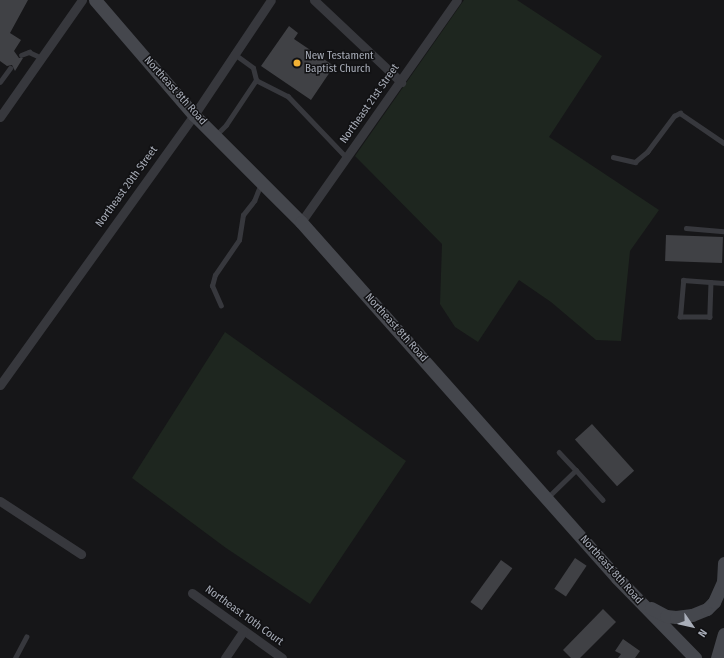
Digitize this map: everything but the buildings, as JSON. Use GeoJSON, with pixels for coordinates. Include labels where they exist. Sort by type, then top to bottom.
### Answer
{"type":"FeatureCollection","features":[{"type":"Feature","properties":{"kind":"main road","name":"Northeast 8th Road"},"geometry":{"type":"LineString","coordinates":[[95,0],[194,115],[302,222],[638,600],[695,658]]}},
{"type":"Feature","properties":{"kind":"main road"},"geometry":{"type":"LineString","coordinates":[[638,600],[666,616],[699,613],[714,602],[718,594],[723,582],[724,563]]}},
{"type":"Feature","properties":{"kind":"main road"},"geometry":{"type":"LineString","coordinates":[[717,658],[724,634]]}},
{"type":"Feature","properties":{"kind":"street"},"geometry":{"type":"LineString","coordinates":[[1,113],[42,58],[82,0]]}},
{"type":"Feature","properties":{"kind":"street","name":"Northeast 20th Street"},"geometry":{"type":"LineString","coordinates":[[0,385],[194,115],[271,0]]}},
{"type":"Feature","properties":{"kind":"street"},"geometry":{"type":"LineString","coordinates":[[314,0],[401,82]]}},
{"type":"Feature","properties":{"kind":"street","name":"Northeast 21st Street"},"geometry":{"type":"LineString","coordinates":[[302,222],[401,82],[456,0]]}},
{"type":"Feature","properties":{"kind":"street"},"geometry":{"type":"LineString","coordinates":[[0,501],[81,554]]}},
{"type":"Feature","properties":{"kind":"street","name":"Northeast 10th Court"},"geometry":{"type":"LineString","coordinates":[[192,593],[282,658]]}},
{"type":"Feature","properties":{"kind":"street"},"geometry":{"type":"LineString","coordinates":[[225,658],[243,631]]}},
{"type":"Feature","properties":{"kind":"lane"},"geometry":{"type":"LineString","coordinates":[[20,55],[29,52],[42,58]]}},
{"type":"Feature","properties":{"kind":"lane"},"geometry":{"type":"LineString","coordinates":[[215,136],[226,125],[256,80],[253,68],[234,54]]}},
{"type":"Feature","properties":{"kind":"lane"},"geometry":{"type":"LineString","coordinates":[[0,82],[10,68]]}},
{"type":"Feature","properties":{"kind":"lane"},"geometry":{"type":"LineString","coordinates":[[256,80],[288,96],[347,158]]}},
{"type":"Feature","properties":{"kind":"lane"},"geometry":{"type":"LineString","coordinates":[[613,157],[635,162],[647,152],[674,116],[680,113],[724,143]]}},
{"type":"Feature","properties":{"kind":"lane"},"geometry":{"type":"LineString","coordinates":[[221,306],[212,286],[215,275],[239,240],[243,215],[254,201],[262,182]]}},
{"type":"Feature","properties":{"kind":"lane"},"geometry":{"type":"LineString","coordinates":[[686,228],[724,230]]}},
{"type":"Feature","properties":{"kind":"lane"},"geometry":{"type":"LineString","coordinates":[[711,282],[710,317],[680,317],[683,280],[711,282],[724,283]]}},
{"type":"Feature","properties":{"kind":"lane"},"geometry":{"type":"LineString","coordinates":[[559,452],[603,500]]}},
{"type":"Feature","properties":{"kind":"lane"},"geometry":{"type":"LineString","coordinates":[[547,498],[576,470]]}},
{"type":"Feature","properties":{"kind":"lane"},"geometry":{"type":"LineString","coordinates":[[15,658],[26,636]]}},
{"type":"Feature","properties":{"kind":"shaded area"},"geometry":{"type":"Polygon","coordinates":[[[464,0],[517,0],[602,56],[549,137],[659,210],[630,251],[621,341],[596,340],[551,302],[519,280],[478,342],[455,327],[440,304],[442,244],[355,156],[464,0]]]}},
{"type":"Feature","properties":{"kind":"shaded area"},"geometry":{"type":"Polygon","coordinates":[[[225,332],[406,461],[310,604],[226,548],[132,478],[225,332]]]}},
{"type":"Feature","properties":{"kind":"place","name":"New Testament Baptist Church"},"geometry":{"type":"Point","coordinates":[297,63]}}]}
